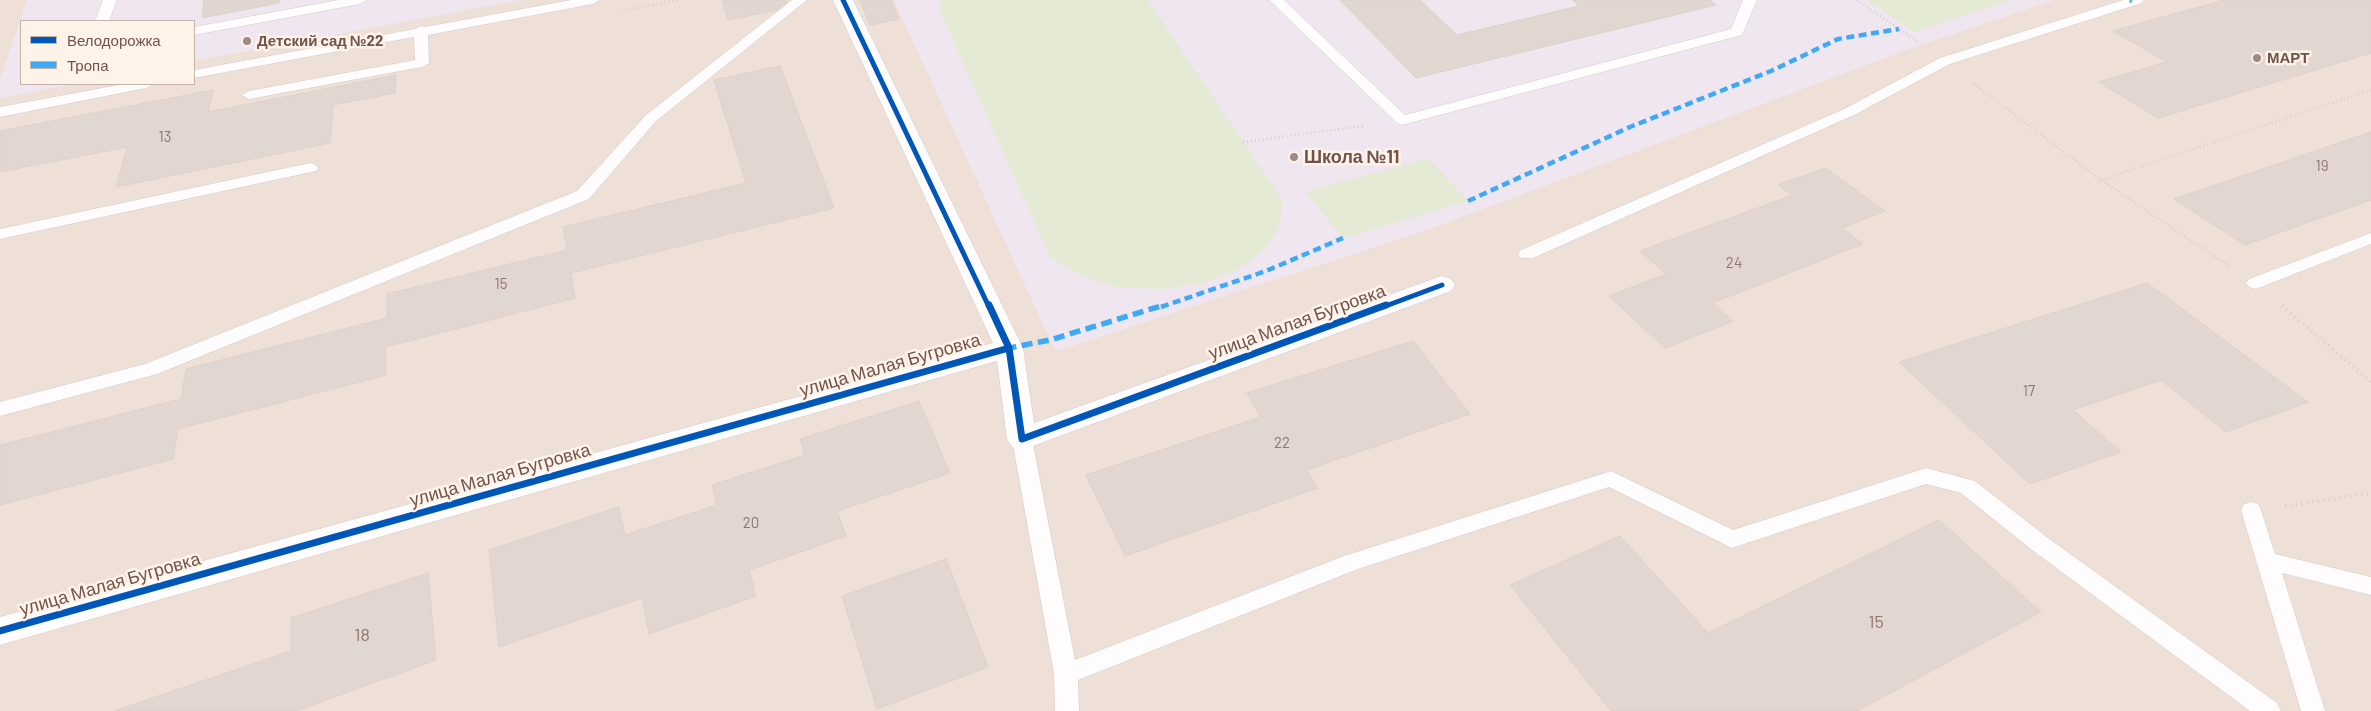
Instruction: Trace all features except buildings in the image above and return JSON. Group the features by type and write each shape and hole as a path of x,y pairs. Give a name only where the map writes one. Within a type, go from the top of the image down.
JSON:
{"street":[{"path":"843,0 1009,348 1022,439"},
{"name":"улица Малая Бугровка","path":"1022,439 1442,285"},
{"name":"улица Малая Бугровка","path":"0,631 1009,348"}],"lane":[{"path":"102,20 110,0"},
{"path":"195,31 360,0"},
{"path":"195,74 421,30 593,0"},
{"path":"0,409 150,369 583,195 651,118 800,0"},
{"path":"1276,0 1402,120 1737,32 1750,0"},
{"path":"1527,254 1849,112 1945,61 2136,0"},
{"path":"249,95 422,62 421,30"},
{"path":"0,112 141,85"},
{"path":"0,234 310,168"},
{"path":"2255,283 2371,238"},
{"path":"1022,439 1066,674 1066,711"},
{"path":"1066,674 1352,562 1611,479 1732,539 1926,476 1968,487 2048,549 2268,711"},
{"path":"2251,510 2312,711"},
{"path":"2267,561 2371,586"}],"path":[{"path":"1857,0 1945,61 2100,180 2255,283 2371,382"},
{"path":"2100,180 2371,90"},
{"path":"1243,142 1402,120"},
{"path":"2251,510 2371,493"}],"shaded area":[{"path":"0,0 2371,0 2371,711 0,711"},
{"name":"Детский сад №22","path":"27,0 521,0 195,61 195,20 20,20"},
{"name":"Школа №11","path":"894,0 2054,0 1901,52 1433,228 1057,351 1050,340"},
{"name":"Детский сад №22","path":"20,20 20,85 70,85 0,98 0,79"}],"green space":[{"path":"941,0 1148,0 1283,201 1280,226 1264,250 1237,270 1201,284 1160,289 1117,287 1080,275 1050,257 938,7"},
{"path":"1867,0 2010,0 1914,32"},
{"path":"1428,158 1468,201 1343,238 1306,192"}],"marked path":[{"path":"1468,201 1630,127 1771,71 1838,39 1899,29"},
{"path":"1007,345 1009,348 1050,340 1127,318 1266,271 1343,238"}],"cycle path":[{"path":"843,0 1009,348 1022,439 1442,285"},
{"path":"0,631 1009,348"}],"place":[{"name":"Детский сад №22","path":"247,41"},
{"name":"МАРТ","path":"2257,58"},
{"name":"Школа №11","path":"1294,157"}]}
